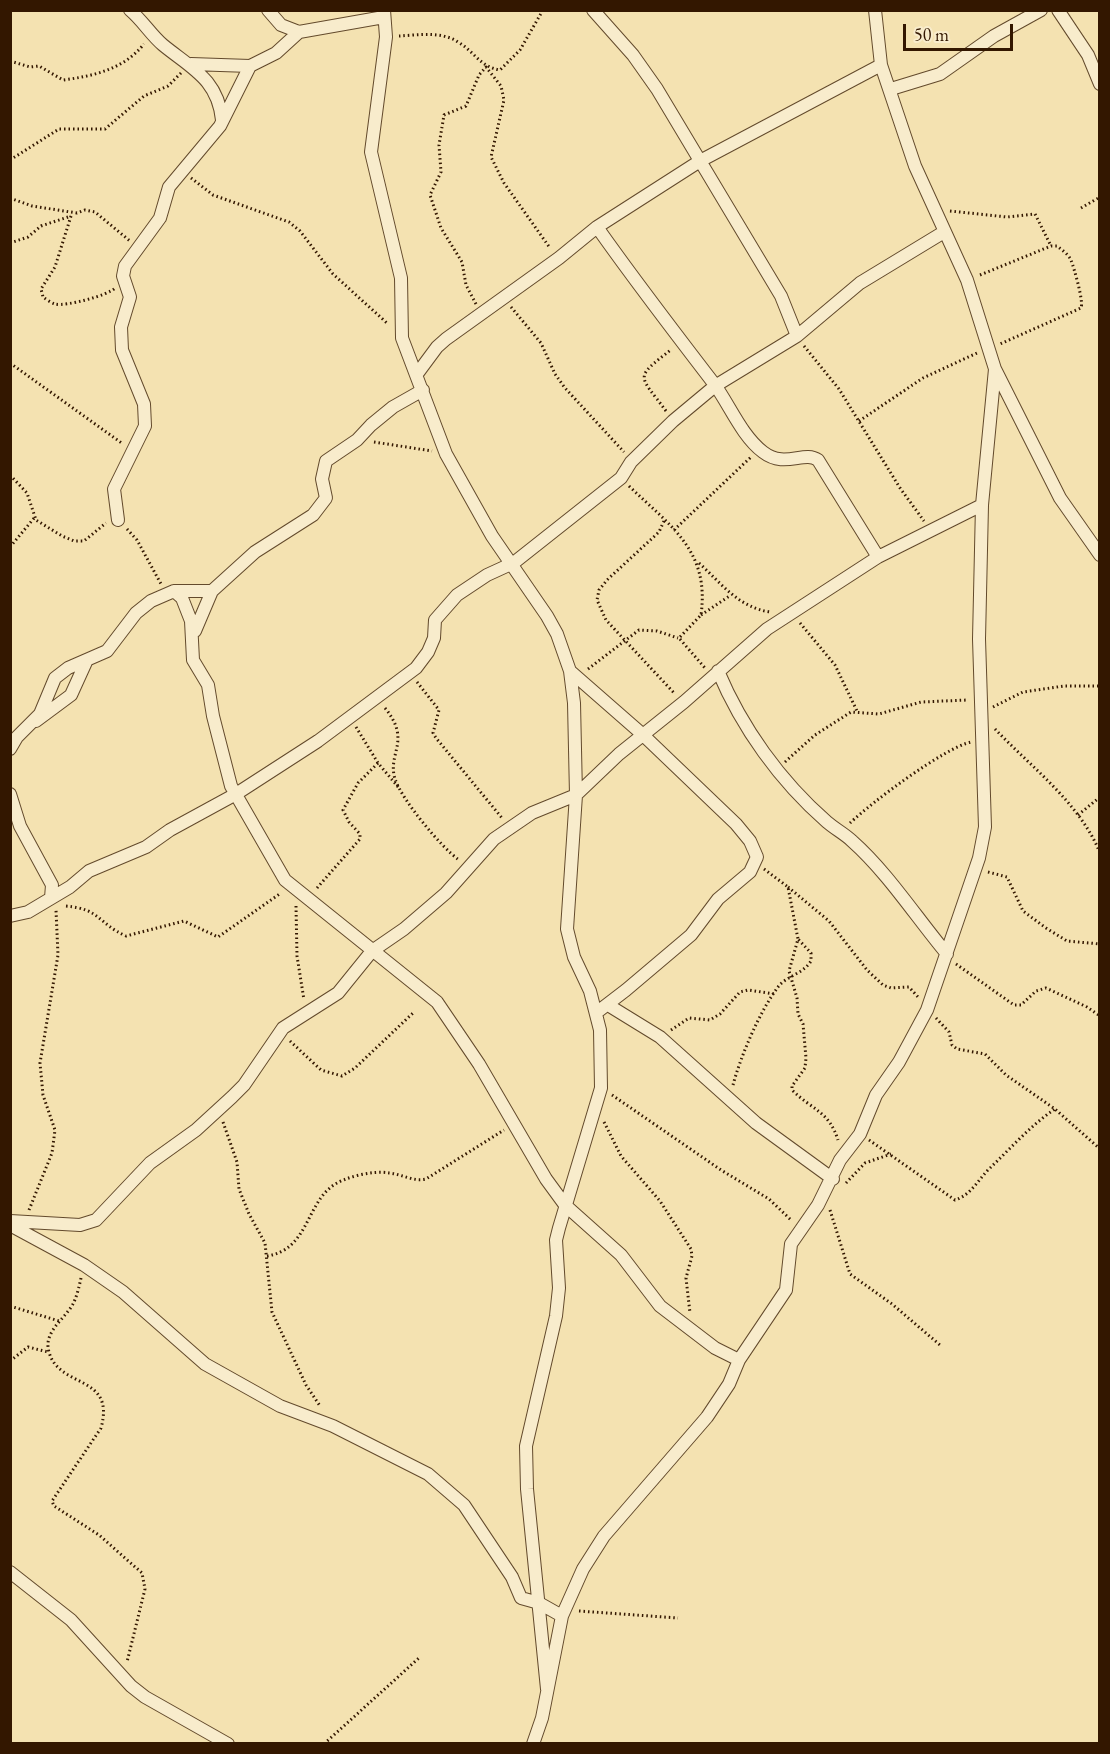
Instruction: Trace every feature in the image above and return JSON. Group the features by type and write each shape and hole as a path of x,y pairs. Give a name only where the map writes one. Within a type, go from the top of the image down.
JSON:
{"street":[{"path":"130,10 156,37 191,64 208,82 218,100 222,120"},
{"path":"268,10 281,25 299,32"},
{"path":"593,10 633,55 657,88 781,296 797,336"},
{"path":"875,10 880,65 891,89 915,166 967,280 995,369 1060,498 1100,555"},
{"path":"891,89 940,74 999,33 1041,10"},
{"path":"1058,10 1088,55 1100,84"},
{"path":"191,64 250,66 276,53 299,32 384,14 386,37 371,152 401,278 402,338 446,454 511,564 557,634 573,674 576,795 567,929 574,957 590,991 600,1030 601,1088 556,1240 559,1287 556,1316 526,1446 527,1489 547,1689"},
{"path":"417,374 436,347 504,299 597,227 700,161 880,65"},
{"path":"118,520 114,489 145,426 145,414 139,390 122,350 121,327 130,297 123,276 125,266 160,218 169,187 218,130 250,66"},
{"path":"597,227 761,451 772,458 782,460 790,461 805,457 818,460 878,557"},
{"path":"10,916 28,912 89,871 134,853 170,830 236,794 318,741 408,673 428,652 434,638 435,620 446,605 470,585 511,564 621,478 631,462 673,421 715,386 797,336 860,283 944,232"},
{"path":"533,1743 542,1718 564,1613 594,1549 707,1417 729,1384 739,1360 786,1290 790,1247 860,1134 876,1095 899,1062 927,1010 947,954 977,863 984,827 979,639 982,505 995,369"},
{"path":"194,634 212,591 255,552 318,511 326,498 322,479 326,461 357,440 371,424 393,407 423,390"},
{"path":"10,1223 80,1226 96,1220 150,1163 195,1130 244,1084 288,1024 338,993 372,951 446,893 494,838 532,813 576,795 642,734 684,702 750,642 790,613 878,557 982,505"},
{"path":"35,722 55,678 68,668 107,651 136,613 171,592 212,591"},
{"path":"171,592 189,611 194,634 193,660 208,686 231,786 285,880 437,1002 479,1064 546,1179 565,1205 621,1255 638,1275 656,1303 692,1328 715,1348 739,1360"},
{"path":"10,749 14,737 71,694 86,662"},
{"path":"573,674 642,734 736,824 755,851 756,863 750,872 718,899 690,935 608,1005 596,1012"},
{"path":"715,674 747,727 777,769 803,799 853,842 947,954"},
{"path":"10,794 20,825 55,892"},
{"path":"608,1005 660,1037 756,1123 836,1170"},
{"path":"10,1223 84,1265 123,1292 179,1345 205,1364 280,1406 333,1426 428,1474 465,1505 512,1577 521,1598 564,1613"},
{"path":"10,1572 71,1620 123,1677 157,1706 228,1743"}],"path":[{"path":"486,67 500,70 507,65 520,50 543,10"},
{"path":"386,37 444,36 459,42 486,67 501,86 504,100 491,157 504,183 535,230 559,258"},
{"path":"10,61 30,67 39,66 57,79 80,78 108,70 129,60 156,37"},
{"path":"10,160 59,129 105,129 144,96 168,86 191,64"},
{"path":"480,314 466,285 462,262 441,228 430,195 441,172 439,145 444,115 466,106 478,75 486,67"},
{"path":"183,172 213,195 289,222 300,231 333,274 402,338"},
{"path":"1081,208 1100,197"},
{"path":"10,198 32,206 77,213"},
{"path":"933,208 966,214 1007,217 1035,214 1051,246"},
{"path":"10,243 28,237 41,226 85,210 95,212 138,248"},
{"path":"71,216 55,267 41,289 43,297 55,304 107,295 123,276"},
{"path":"859,421 923,378 1078,310 1083,304 1070,258 1057,246 1051,246 967,280"},
{"path":"504,299 541,343 555,374 565,388 607,431 631,462"},
{"path":"797,336 839,389 900,488 932,532"},
{"path":"673,421 644,385 643,376 647,368 680,342"},
{"path":"10,363 134,451"},
{"path":"357,440 446,454"},
{"path":"674,531 761,451"},
{"path":"10,475 27,493 35,517 46,528 74,542 84,540 102,524 118,520 137,540 171,592"},
{"path":"621,478 684,541 696,560 731,595 745,606 790,613 835,664 856,711"},
{"path":"10,547 35,517"},
{"path":"664,521 659,532 599,590 597,600 600,610 647,666 684,702"},
{"path":"696,560 702,585 701,615"},
{"path":"678,638 701,615 731,595"},
{"path":"573,674 626,641 639,630 646,629 678,638 715,674"},
{"path":"408,673 440,710 433,732 436,738 509,827"},
{"path":"982,710 995,707 1023,692 1064,686 1100,686"},
{"path":"377,697 396,724 399,735 394,777 400,789"},
{"path":"777,769 829,725 850,712 879,714 921,702 965,699 982,710 1078,815 1100,853"},
{"path":"350,717 378,763 447,850 470,868"},
{"path":"841,833 871,804 948,752 961,744 983,739"},
{"path":"307,1014 297,956 295,910 301,900 308,897 360,839 360,834 343,810 358,783 378,763"},
{"path":"1078,815 1100,797"},
{"path":"756,863 783,881 829,921 873,977 891,988 909,987 927,1010 949,1032 952,1045 957,1049 985,1054 1006,1076 1055,1109 1100,1149"},
{"path":"977,863 990,874 1007,877 1023,911 1058,936 1067,941 1100,944"},
{"path":"24,1222 52,1154 56,1130 43,1095 40,1063 58,955 56,906 87,909 97,914 107,926 126,936 184,921 218,937 292,885"},
{"path":"788,887 798,939 797,947 789,963 790,979 797,998 798,1014 803,1024 806,1058 805,1068 792,1086 792,1090 834,1125 836,1170 842,1188 865,1163 891,1154"},
{"path":"730,1098 747,1046 779,985 802,972 811,961 811,953 798,939"},
{"path":"947,954 978,982 1014,1005 1021,1005 1036,991 1046,988 1087,1007 1100,1016"},
{"path":"660,1037 689,1018 710,1020 720,1014 740,992 755,990 775,994"},
{"path":"281,1031 311,1064 321,1070 342,1076 356,1068 413,1013"},
{"path":"601,1088 721,1170 769,1199 788,1214 799,1232"},
{"path":"597,1107 621,1156 660,1201 691,1249 686,1285 692,1328"},
{"path":"218,1109 237,1162 239,1189 249,1214 265,1243 272,1312 306,1385 333,1426"},
{"path":"860,1134 955,1200 962,1198 1039,1120 1055,1109"},
{"path":"267,1256 287,1250 332,1186 351,1179 387,1172 416,1180 426,1179 480,1147 513,1124"},
{"path":"831,1203 831,1221 850,1274 892,1304 940,1345"},
{"path":"84,1265 73,1304 49,1338 49,1353 59,1368 97,1393 105,1403 101,1428 52,1501 54,1506 99,1535 142,1573 145,1589 123,1677"},
{"path":"10,1306 59,1322"},
{"path":"10,1361 28,1347 49,1353"},
{"path":"564,1613 641,1613 678,1618"},
{"path":"324,1743 420,1657"}]}
